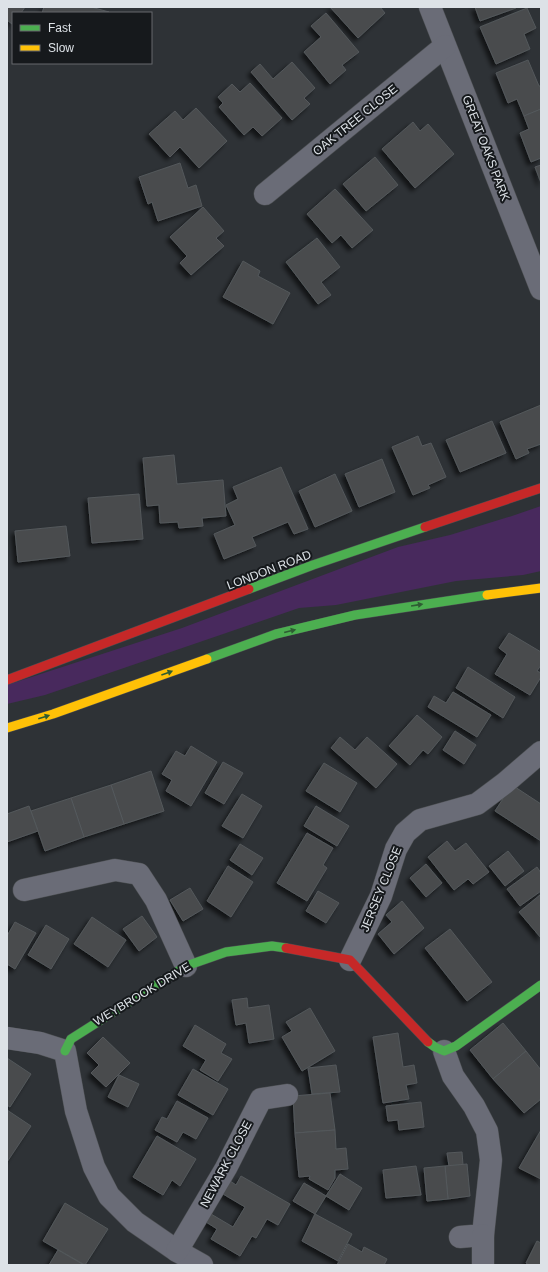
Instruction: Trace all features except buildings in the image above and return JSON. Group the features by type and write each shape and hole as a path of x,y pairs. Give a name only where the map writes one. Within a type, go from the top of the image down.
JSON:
{"main road":[{"name":"LONDON ROAD","path":"7,680 98,648 313,565 541,488"},
{"path":"7,728 53,714 276,634 355,615 541,588"},
{"name":"WEYBROOK DRIVE","path":"65,1051 71,1039 78,1034 186,966 226,952 272,946 350,960"},
{"path":"350,960 425,1039 435,1048 444,1051 456,1046 541,984"}],"street":[{"name":"GREAT OAKS PARK","path":"430,7 541,289"},
{"name":"OAK TREE CLOSE","path":"265,194 445,46"},
{"name":"JERSEY CLOSE","path":"350,960 381,896 396,849 405,833 420,820 477,804 505,783 541,752"},
{"path":"24,890 115,870 139,874 156,900 186,966"},
{"path":"7,1038 40,1043 65,1051 76,1111 94,1166 109,1196 135,1222 177,1251 202,1265"},
{"path":"444,1051 453,1076 474,1106 487,1131 491,1160 483,1235 483,1265"},
{"name":"NEWARK CLOSE","path":"177,1251 226,1168 261,1099 287,1095"},
{"path":"460,1237 483,1235"}],"shaded area":[{"path":"541,506 541,571 523,575 456,581 336,605 299,608 45,695 7,704 7,685 182,628 398,547 450,535"}],"traffic: fast":[{"path":"249,589 313,565 425,527"},
{"path":"207,659 276,634 355,615 487,595"},
{"path":"65,1051 71,1039 186,966 226,952 272,946 286,948"},
{"path":"428,1042 444,1051 456,1046 541,985"}],"traffic: slow":[{"path":"487,595 541,588"},
{"path":"7,728 53,714 207,659"}],"traffic: jam":[{"path":"425,527 541,488"},
{"path":"7,680 249,589"},
{"path":"286,948 350,960 428,1042"}]}
